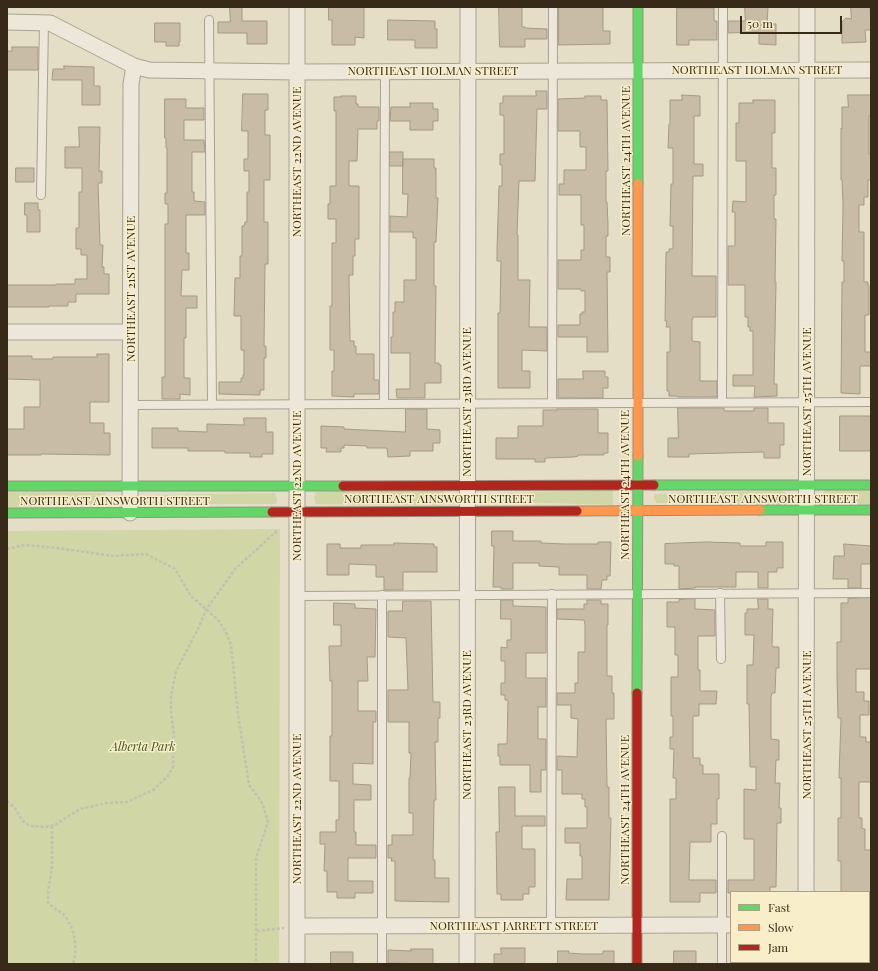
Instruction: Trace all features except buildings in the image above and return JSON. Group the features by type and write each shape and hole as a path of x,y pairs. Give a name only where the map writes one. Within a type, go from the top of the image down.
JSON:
{"street":[{"name":"NORTHEAST 22ND AVENUE","path":"297,7 297,964"},
{"name":"NORTHEAST 23RD AVENUE","path":"467,964 468,7"},
{"name":"NORTHEAST 24TH AVENUE","path":"637,964 638,7"},
{"name":"NORTHEAST 25TH AVENUE","path":"806,891 808,402 807,7"},
{"name":"NORTHEAST HOLMAN STREET","path":"7,22 50,23 134,66 150,70 297,72 871,70"},
{"name":"NORTHEAST 21ST AVENUE","path":"130,513 131,84 134,66"},
{"path":"7,332 130,332"},
{"name":"NORTHEAST AINSWORTH STREET","path":"7,486 871,485"},
{"name":"NORTHEAST AINSWORTH STREET","path":"7,513 871,510"},
{"name":"NORTHEAST JARRETT STREET","path":"297,926 726,925"}],"lane":[{"path":"552,403 553,7"},
{"path":"722,402 723,7"},
{"path":"209,20 212,404"},
{"path":"41,195 44,22"},
{"path":"384,404 385,71"},
{"path":"130,405 871,402"},
{"path":"298,596 871,593"},
{"path":"551,926 552,594"},
{"path":"720,594 721,659"},
{"path":"382,595 382,964"},
{"path":"722,836 726,925 722,964"}],"path":[{"path":"7,801 14,807 23,821 30,826 52,826 80,809 106,803 127,802 152,790 168,776 174,767 174,736 171,696 176,671 198,629 206,610 235,569 282,526"},
{"path":"7,549 24,545 113,556 146,554 175,569 191,596 218,620 226,632 231,646 238,714 249,784 261,802 268,822 256,858 256,964"},
{"path":"52,826 52,867 48,902 68,920 73,931 76,954 73,964"},
{"path":"257,931 297,926"}],"green space":[{"path":"613,489 613,505 485,501 485,494"},
{"path":"782,490 788,497 783,504 657,503 654,499 654,494"},
{"path":"825,490 871,490 871,504 826,504 822,497"},
{"path":"443,491 446,498 442,506 316,504 314,498 316,492"},
{"path":"7,492 105,493 108,499 106,504 7,507"},
{"path":"275,493 277,499 276,504 147,504 145,500 145,495"},
{"name":"Alberta Park","path":"280,529 279,964 7,964 7,531"}],"traffic: fast":[{"path":"638,7 638,184"},
{"path":"637,693 638,456"},
{"path":"654,485 871,485"},
{"path":"7,486 343,486"},
{"path":"760,510 871,510"},
{"path":"7,513 272,512"}],"traffic: slow":[{"path":"638,184 638,456"},
{"path":"577,511 760,510"}],"traffic: jam":[{"path":"343,486 654,485"},
{"path":"272,512 577,511"},
{"path":"637,693 637,964"}]}
